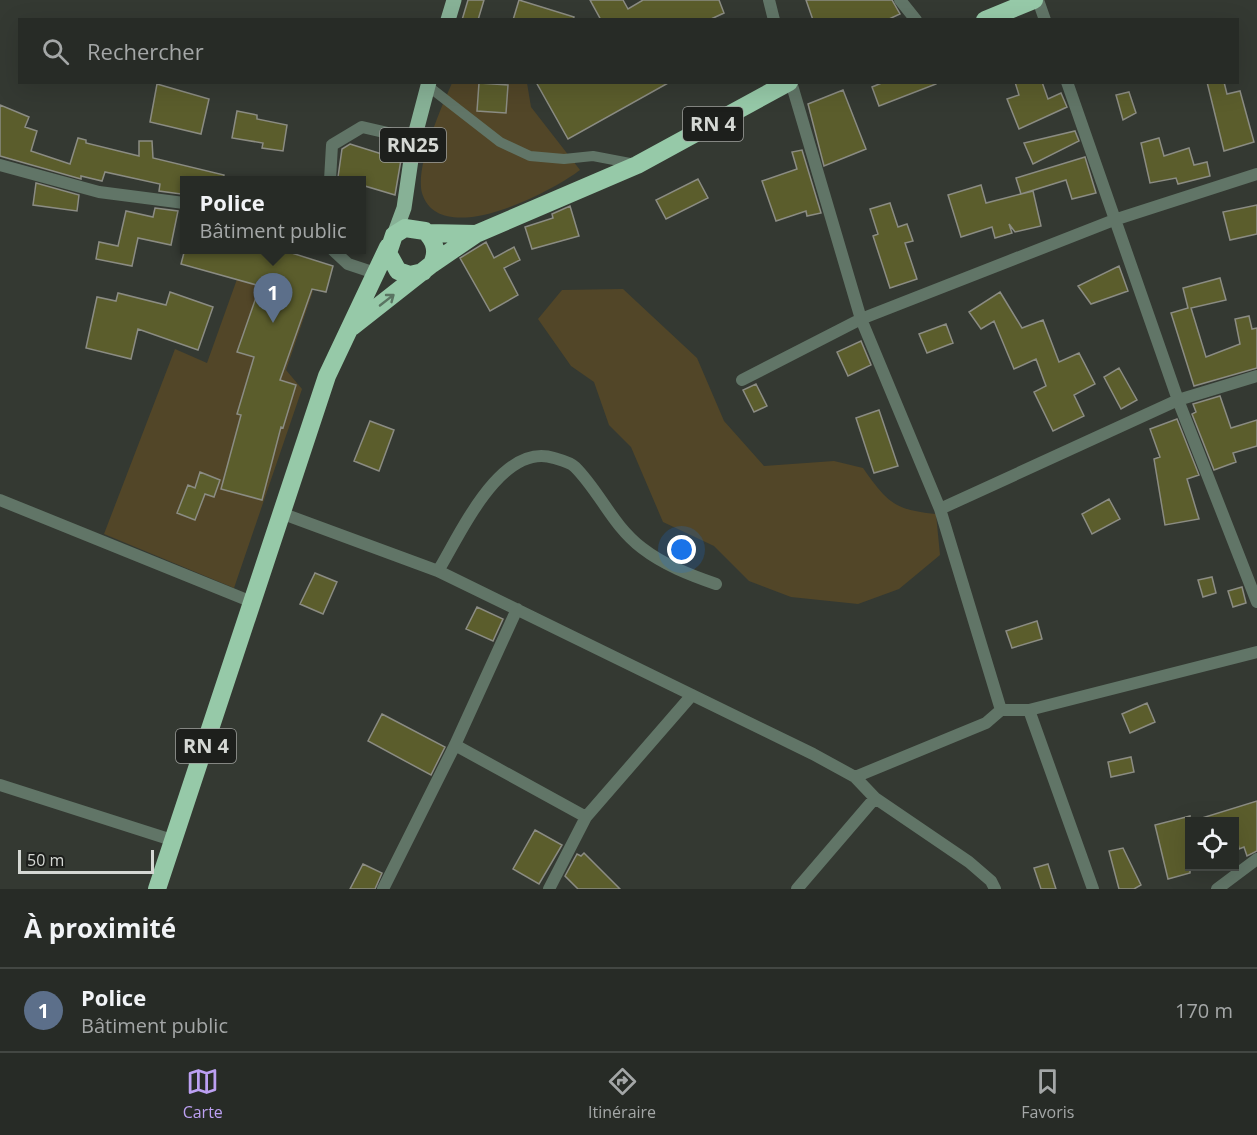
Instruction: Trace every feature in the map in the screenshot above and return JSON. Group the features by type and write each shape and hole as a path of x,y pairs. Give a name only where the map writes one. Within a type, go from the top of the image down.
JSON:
{"highway":[{"path":"990,18 1036,0"},
{"name":"RN 4","path":"351,328 476,234 637,165 786,84"},
{"path":"405,228 426,232 436,250 428,268 410,275 398,271 390,260 391,241 405,228"},
{"name":"RN 4","path":"426,232 476,234"},
{"name":"RN 4","path":"157,889 327,376 391,241"}],"main road":[{"path":"449,18 454,0"},
{"name":"RN25","path":"391,241 404,208 414,139 428,84"},
{"path":"404,208 426,232"}],"street":[{"path":"769,0 774,18"},
{"path":"900,0 914,18"},
{"path":"1036,0 1044,18"},
{"path":"791,84 861,319 940,509 1001,710"},
{"path":"1067,84 1179,400 1257,602"},
{"path":"330,176 332,145 362,127 414,139"},
{"path":"0,165 99,192 180,202"},
{"path":"741,380 861,319 1114,220 1257,174"},
{"path":"338,254 348,264 375,273"},
{"path":"940,509 1179,400 1257,376"},
{"path":"438,571 486,491 503,472 527,459 544,455 573,465 602,506 641,548 674,569 716,584"},
{"path":"0,500 252,602"},
{"path":"281,513 438,571 855,777 875,798 969,862 991,881 995,889"},
{"path":"383,889 455,745 517,609"},
{"path":"855,777 986,723 1001,710 1029,710 1257,652"},
{"path":"549,889 586,817 692,695"},
{"path":"1029,710 1093,889"},
{"path":"455,745 586,817"},
{"path":"0,785 174,841"},
{"path":"797,889 875,798"},
{"path":"1217,889 1257,859"}],"lane":[{"path":"428,84 500,142 530,156 564,159 593,156 637,165"}],"shaded area":[{"path":"452,84 527,84 531,107 580,170 546,191 498,211 473,217 450,217 433,210 422,193 422,168"},
{"path":"241,268 313,291 286,370 302,389 234,588 104,534 175,349 207,363"},
{"path":"623,289 697,358 724,421 764,466 834,461 863,468 879,489 893,502 910,510 936,514 940,555 899,589 858,604 791,597 749,581 714,546 663,522 631,447 609,425 594,382 571,366 538,319 562,290"}],"building":[{"path":"468,0 484,0 479,18 463,18"},
{"path":"519,0 574,17 574,18 514,18"},
{"path":"590,0 623,0 628,9 643,0 719,0 724,13 713,18 600,18"},
{"path":"806,0 892,0 900,14 891,18 812,18"},
{"path":"157,84 209,99 201,134 150,122"},
{"path":"479,84 508,85 506,113 477,111"},
{"path":"537,84 666,84 568,139"},
{"path":"879,84 936,84 879,106 872,87"},
{"path":"1016,84 1043,84 1048,99 1061,93 1067,107 1019,129 1007,99 1019,95"},
{"path":"1207,84 1224,84 1227,94 1240,91 1254,142 1224,151"},
{"path":"843,90 866,149 824,166 808,104"},
{"path":"1129,92 1136,113 1123,120 1116,95"},
{"path":"0,105 29,117 25,127 37,131 31,151 70,164 78,138 86,140 86,143 139,156 139,141 152,141 153,158 224,175 180,176 180,194 159,191 160,184 105,172 102,181 81,176 81,179 0,156"},
{"path":"237,111 257,115 257,119 287,125 283,151 262,148 263,143 232,138"},
{"path":"1075,131 1079,141 1033,164 1024,143"},
{"path":"1159,138 1164,156 1189,148 1194,165 1207,162 1210,176 1178,184 1176,178 1150,183 1141,143"},
{"path":"350,144 401,160 395,195 366,186 366,176 338,176 342,149"},
{"path":"802,150 821,213 807,216 806,211 776,221 762,181 797,169 792,152"},
{"path":"1085,157 1096,193 1072,199 1066,180 1021,194 1016,178"},
{"path":"698,179 708,198 666,219 656,200"},
{"path":"36,183 79,195 77,211 33,205"},
{"path":"981,185 986,203 1033,191 1041,226 1015,232 1009,224 1012,233 995,238 992,227 961,237 948,195"},
{"path":"890,203 898,227 907,224 913,241 905,243 917,279 890,288 873,236 878,234 870,209"},
{"path":"1257,205 1257,234 1230,240 1223,212"},
{"path":"570,206 579,236 532,249 525,227 553,218 552,214"},
{"path":"155,208 178,211 171,245 138,238 132,266 96,259 99,242 118,246 126,211 153,217"},
{"path":"486,242 494,258 514,247 520,260 504,268 518,295 490,311 460,258"},
{"path":"184,254 295,254 333,266 326,292 312,289 280,380 296,385 283,428 281,427 262,500 221,489 241,415 237,414 254,357 237,352 260,286 181,264"},
{"path":"1119,266 1128,291 1091,304 1078,286"},
{"path":"1220,278 1226,300 1191,308 1206,357 1240,344 1235,319 1249,316 1252,329 1257,328 1257,368 1194,386 1171,313 1188,308 1183,288"},
{"path":"170,292 213,307 198,350 138,329 131,359 86,348 97,297 116,301 118,293 166,305"},
{"path":"1000,292 1022,328 1043,320 1059,362 1079,353 1095,384 1074,395 1084,416 1053,431 1034,392 1046,386 1036,359 1014,369 994,321 981,329 969,312"},
{"path":"946,324 953,343 927,353 919,334"},
{"path":"861,341 871,365 848,376 837,352"},
{"path":"1119,368 1137,400 1121,409 1104,377"},
{"path":"756,384 767,406 754,412 743,390"},
{"path":"1220,396 1231,428 1257,420 1257,446 1233,453 1236,462 1214,470 1192,414 1196,412 1193,404"},
{"path":"879,410 898,466 874,473 856,418"},
{"path":"1177,419 1199,475 1187,479 1199,519 1165,525 1154,459 1160,457 1150,429"},
{"path":"370,421 394,430 379,471 354,461"},
{"path":"200,472 220,480 214,497 205,494 195,520 177,513 188,485 195,488"},
{"path":"1109,499 1120,519 1092,534 1082,514"},
{"path":"315,573 337,582 323,614 300,604"},
{"path":"1212,577 1216,593 1203,597 1198,580"},
{"path":"1242,587 1246,603 1233,607 1228,591"},
{"path":"477,607 503,619 493,641 466,629"},
{"path":"1037,621 1042,639 1012,648 1006,631"},
{"path":"1147,703 1155,722 1130,733 1122,714"},
{"path":"382,714 445,747 431,775 368,741"},
{"path":"1131,757 1134,772 1111,777 1108,762"},
{"path":"1257,801 1257,851 1247,856 1244,847 1239,849 1239,817 1205,817"},
{"path":"1185,817 1185,871 1190,871 1190,873 1168,879 1155,825"},
{"path":"535,830 562,845 539,884 513,869"},
{"path":"1123,848 1141,885 1134,889 1119,889 1109,851"},
{"path":"584,853 620,889 578,889 565,876 577,854 581,856"},
{"path":"363,864 382,873 375,889 350,889"},
{"path":"1048,864 1056,889 1041,889 1034,868"}],"place":[{"name":"Police","path":"273,323"}]}
